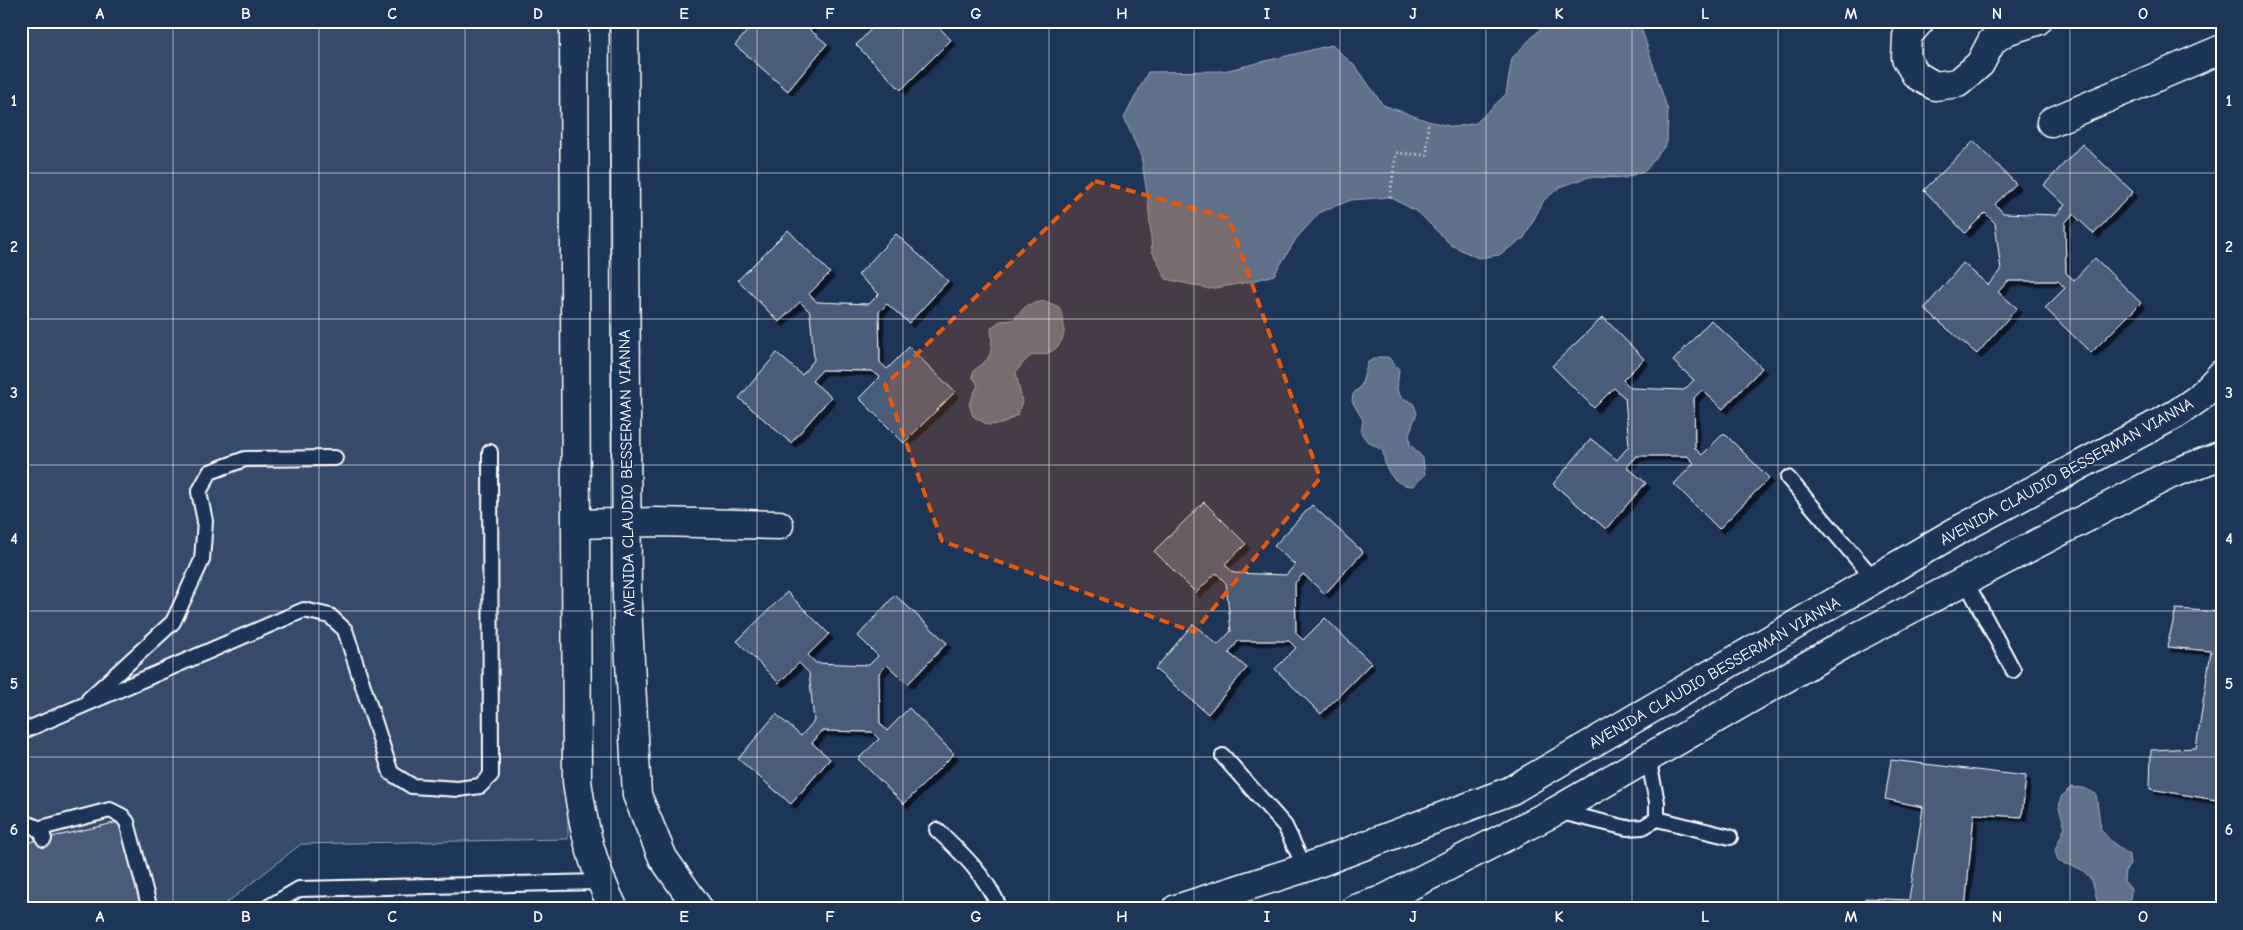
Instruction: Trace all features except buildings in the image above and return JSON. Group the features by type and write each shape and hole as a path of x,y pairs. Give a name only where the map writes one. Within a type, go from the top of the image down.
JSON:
{"street":[{"path":"574,21 577,781 584,830 600,882 614,909"},
{"name":"AVENIDA CLAUDIO BESSERMAN VIANNA","path":"624,21 627,606 637,794 662,858 699,909"},
{"path":"1920,21 1908,36 1906,58 1916,75 1935,86 1958,83 1980,64 1992,41 2006,31 2037,21"},
{"path":"2050,122 2222,49"},
{"name":"AVENIDA CLAUDIO BESSERMAN VIANNA","path":"1176,909 1305,868 1510,791 1955,532 2176,414 2200,398 2222,374"},
{"path":"1355,909 1384,904 1556,810 1855,638 2169,475 2222,455"},
{"path":"576,524 626,522 779,524"},
{"path":"1834,603 1855,638"}],"lane":[{"path":"21,732 304,610 330,616 345,630 391,773 412,786 458,789 480,786 491,774 490,452"},
{"path":"81,707 172,622 202,560 205,521 199,492 210,472 245,459 335,458"},
{"path":"1788,478 1874,579"},
{"path":"1965,580 2013,670"},
{"path":"1223,756 1285,826 1305,868"},
{"path":"1648,757 1657,802 1657,818"},
{"path":"21,823 32,824 40,834 110,810 122,816 127,822 150,909"},
{"path":"1556,810 1627,828 1643,827 1657,818 1730,837"},
{"path":"937,830 975,866 992,891 1000,909"},
{"path":"265,909 298,889 600,882"}],"path":[{"path":"1390,197 1396,154 1427,155 1428,121"}],"highlighted area":[{"path":"1095,181 1229,218 1320,478 1194,632 942,541 885,385"}],"shaded area":[{"path":"21,21 568,21 568,839 301,844 219,909 23,909 21,897"},
{"path":"1555,21 1639,21 1668,111 1667,143 1646,170 1625,178 1589,177 1560,187 1544,200 1524,238 1499,255 1478,258 1451,245 1419,213 1390,197 1351,200 1320,212 1296,239 1274,275 1210,289 1166,279 1152,251 1148,200 1141,156 1124,118 1148,72 1224,71 1332,45 1357,68 1383,105 1428,121 1454,127 1476,123 1506,94 1512,58 1546,23"},
{"path":"1045,301 1059,307 1062,314 1064,334 1062,341 1053,351 1030,356 1016,372 1022,402 1017,415 1002,424 988,425 973,416 969,404 978,385 972,376 974,370 985,361 992,348 991,328 1000,321 1013,320 1027,305"},
{"path":"1378,357 1388,357 1399,369 1397,390 1401,397 1413,403 1417,413 1409,434 1410,444 1423,458 1425,475 1413,486 1400,483 1391,475 1385,464 1383,451 1367,441 1361,433 1363,420 1352,401 1353,394 1361,386 1368,362"},
{"path":"2071,787 2084,788 2096,794 2101,830 2111,841 2129,855 2130,865 2125,871 2124,881 2131,889 2130,903 2124,909 2103,905 2098,901 2090,878 2083,871 2058,861 2055,850 2065,827 2059,808 2061,797"}]}
